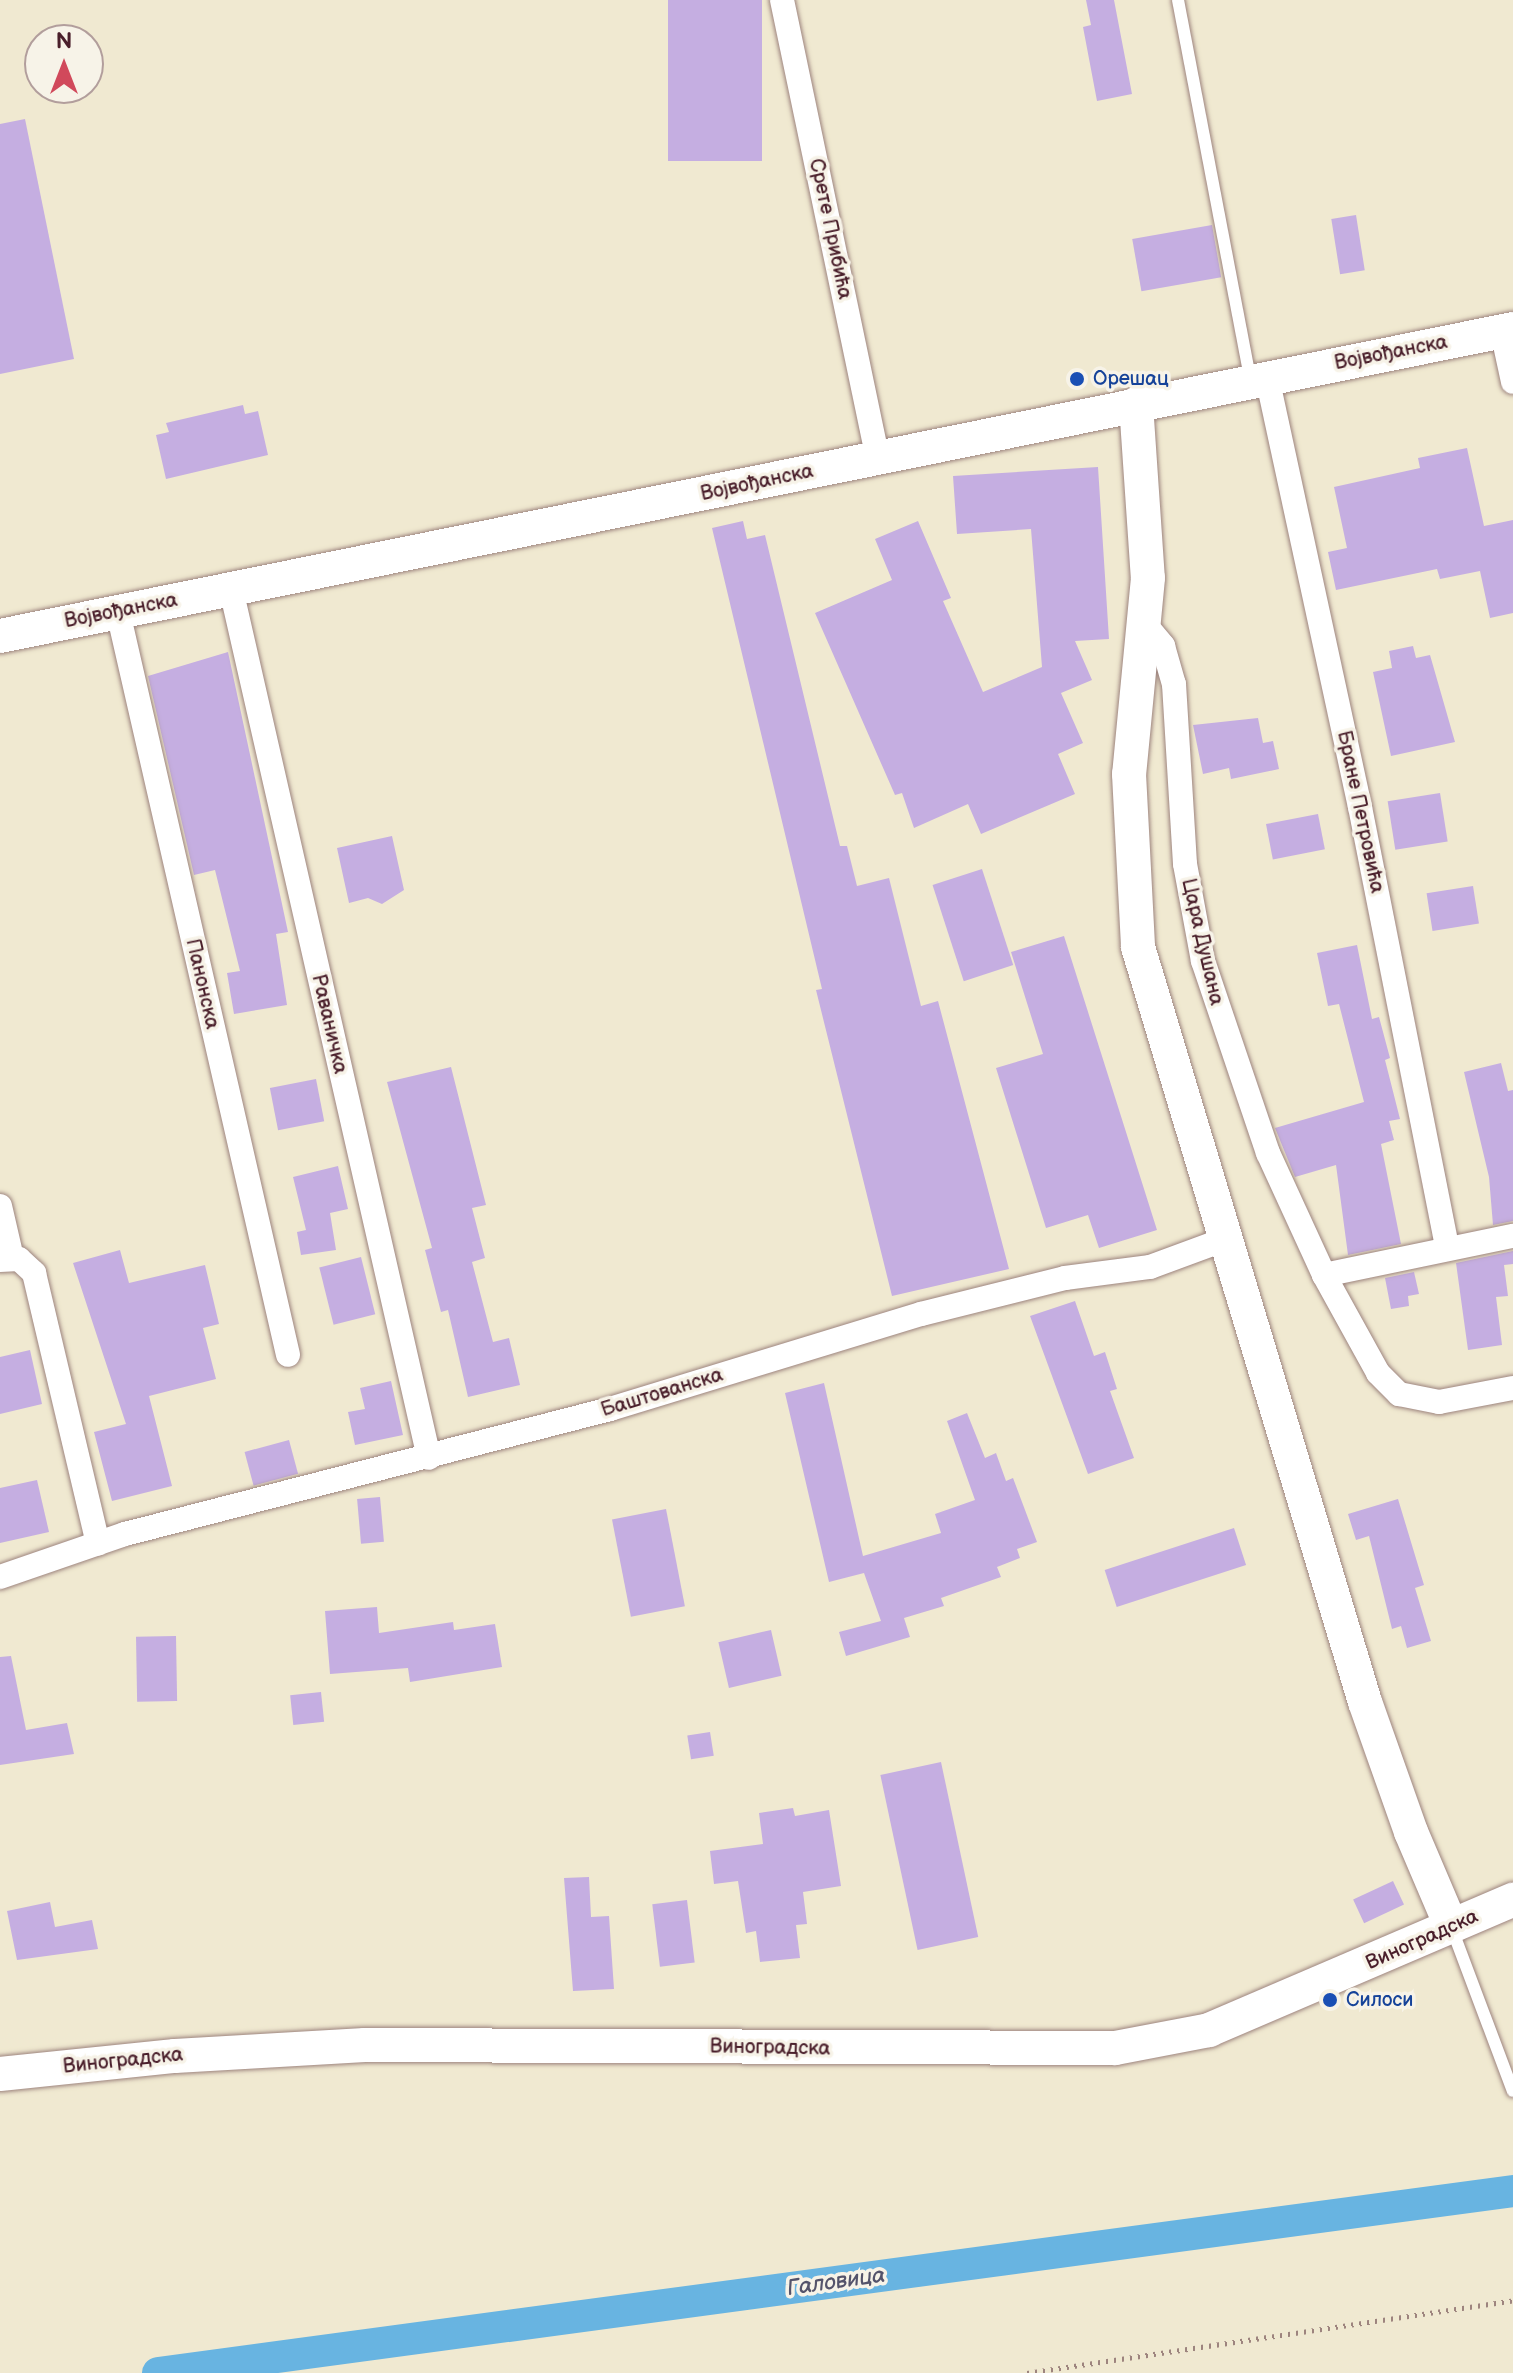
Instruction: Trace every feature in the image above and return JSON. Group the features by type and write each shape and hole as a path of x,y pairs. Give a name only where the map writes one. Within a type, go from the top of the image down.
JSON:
{"street":[{"name":"Срете Прибића","path":"782,0 878,458"},
{"name":"Војвођанска","path":"0,636 1508,330"},
{"path":"1508,330 1513,382"},
{"name":"Бране Петровића","path":"1259,379 1360,807 1447,1248"},
{"path":"1136,404 1146,525 1144,623 1129,774 1133,919 1153,1010 1216,1243 1365,1702 1411,1832 1451,1926"},
{"name":"Раваничка","path":"231,589 429,1458"},
{"name":"Панонска","path":"118,612 288,1355"},
{"name":"Цара Душана","path":"1144,623 1165,652 1174,684 1188,895 1203,961 1268,1153 1324,1275"},
{"path":"0,1206 6,1259 29,1264 34,1273 98,1544"},
{"path":"1513,1236 1324,1275 1378,1373 1399,1394 1439,1402 1513,1388"},
{"name":"Баштованска","path":"0,1577 98,1544 429,1458 952,1306 1065,1278 1174,1260 1216,1243"},
{"name":"Виноградска","path":"0,2074 223,2052 365,2045 1115,2048 1209,2030 1513,1900"}],"lane":[{"path":"1178,0 1259,379"},
{"path":"1451,1926 1513,2091"}],"path":[{"path":"1027,2373 1513,2300"}],"building":[{"path":"668,0 762,0 762,161 668,161"},
{"path":"1086,0 1114,0 1132,94 1097,101 1083,27 1091,25"},
{"path":"25,119 74,359 0,374 0,124"},
{"path":"1356,215 1365,270 1340,274 1331,219"},
{"path":"1212,225 1221,277 1141,291 1132,239"},
{"path":"243,405 245,414 258,411 268,455 166,479 156,435 169,432 166,423"},
{"path":"1467,448 1484,526 1513,520 1513,613 1490,618 1480,571 1440,579 1437,569 1336,590 1328,552 1347,548 1334,487 1420,468 1418,458"},
{"path":"1098,467 1109,639 1075,641 1092,680 1061,693 1083,743 1058,754 1075,794 981,834 968,804 914,828 902,793 895,795 815,613 892,580 875,539 918,521 951,598 943,601 983,692 1042,667 1031,529 957,534 953,476"},
{"path":"743,521 747,539 765,535 840,846 847,846 857,886 889,878 921,1006 938,1001 1009,1269 892,1296 816,990 822,989 712,528"},
{"path":"1413,646 1416,658 1430,655 1455,742 1391,756 1373,672 1392,668 1389,651"},
{"path":"228,652 288,932 276,934 287,1005 234,1014 227,973 240,971 215,870 194,875 148,676"},
{"path":"1258,718 1263,743 1273,741 1279,769 1231,779 1229,768 1203,774 1193,725"},
{"path":"1440,793 1448,841 1395,850 1388,801"},
{"path":"1318,814 1325,849 1273,859 1266,824"},
{"path":"392,836 404,890 382,904 368,898 349,903 337,848"},
{"path":"982,869 1013,965 964,981 933,885"},
{"path":"1473,886 1479,924 1433,931 1427,893"},
{"path":"1064,936 1157,1230 1099,1248 1088,1215 1046,1228 996,1068 1043,1054 1011,952"},
{"path":"1357,945 1372,1019 1379,1017 1390,1058 1385,1060 1400,1119 1389,1121 1394,1140 1381,1144 1401,1244 1348,1255 1336,1165 1295,1177 1275,1128 1364,1102 1339,1004 1328,1006 1317,953"},
{"path":"1501,1063 1508,1091 1513,1090 1513,1221 1493,1225 1489,1177 1464,1072"},
{"path":"451,1067 486,1205 472,1208 485,1258 472,1262 493,1342 509,1338 520,1385 468,1397 448,1310 441,1312 425,1250 432,1248 387,1082"},
{"path":"316,1079 324,1121 278,1130 270,1088"},
{"path":"338,1166 348,1209 330,1213 336,1250 301,1255 297,1232 306,1230 293,1177"},
{"path":"120,1250 129,1283 205,1265 219,1324 203,1328 216,1379 149,1396 172,1486 112,1501 94,1432 126,1424 73,1263"},
{"path":"1513,1251 1513,1264 1504,1265 1508,1296 1496,1297 1502,1345 1468,1350 1456,1263"},
{"path":"361,1257 375,1314 334,1325 319,1267"},
{"path":"1414,1272 1419,1294 1408,1296 1409,1306 1391,1309 1385,1278"},
{"path":"1075,1301 1094,1356 1105,1352 1117,1389 1110,1391 1134,1458 1088,1474 1030,1316"},
{"path":"30,1350 42,1404 0,1414 0,1357"},
{"path":"391,1381 403,1435 355,1445 348,1412 365,1409 360,1388"},
{"path":"824,1383 863,1556 941,1533 935,1514 975,1500 947,1421 967,1413 985,1458 996,1453 1006,1481 1013,1478 1037,1542 1017,1549 1020,1558 997,1567 1001,1577 941,1598 944,1606 904,1618 910,1637 846,1656 839,1632 881,1621 864,1573 829,1582 785,1393"},
{"path":"289,1440 298,1474 254,1486 245,1452"},
{"path":"37,1480 49,1532 0,1543 0,1488"},
{"path":"380,1497 384,1542 361,1544 357,1499"},
{"path":"1398,1499 1424,1585 1415,1588 1431,1641 1407,1648 1401,1626 1392,1629 1369,1536 1356,1540 1348,1514"},
{"path":"666,1509 685,1606 631,1617 612,1519"},
{"path":"1234,1528 1246,1565 1117,1607 1105,1570"},
{"path":"377,1607 379,1633 453,1622 454,1630 495,1624 502,1667 410,1682 408,1668 330,1674 325,1611"},
{"path":"771,1630 782,1676 729,1688 718,1642"},
{"path":"176,1636 177,1701 137,1702 136,1637"},
{"path":"11,1656 26,1730 67,1723 74,1754 0,1765 0,1657"},
{"path":"321,1692 324,1722 293,1725 290,1695"},
{"path":"710,1732 714,1756 691,1759 687,1736"},
{"path":"941,1762 978,1937 918,1950 880,1775"},
{"path":"793,1808 795,1816 829,1810 841,1886 803,1892 807,1924 796,1925 800,1958 760,1962 756,1931 746,1933 738,1881 714,1884 710,1851 763,1844 759,1813"},
{"path":"589,1877 591,1917 609,1916 614,1989 573,1991 564,1878"},
{"path":"1393,1881 1404,1905 1364,1923 1353,1900"},
{"path":"687,1900 695,1963 660,1967 652,1904"},
{"path":"50,1902 55,1927 92,1920 98,1949 17,1960 7,1911"}],"waterway":[{"name":"Галовица","path":"158,2373 1513,2191"}],"place":[{"name":"Орешац","path":"1077,379"},
{"name":"Силоси","path":"1330,2000"}]}
